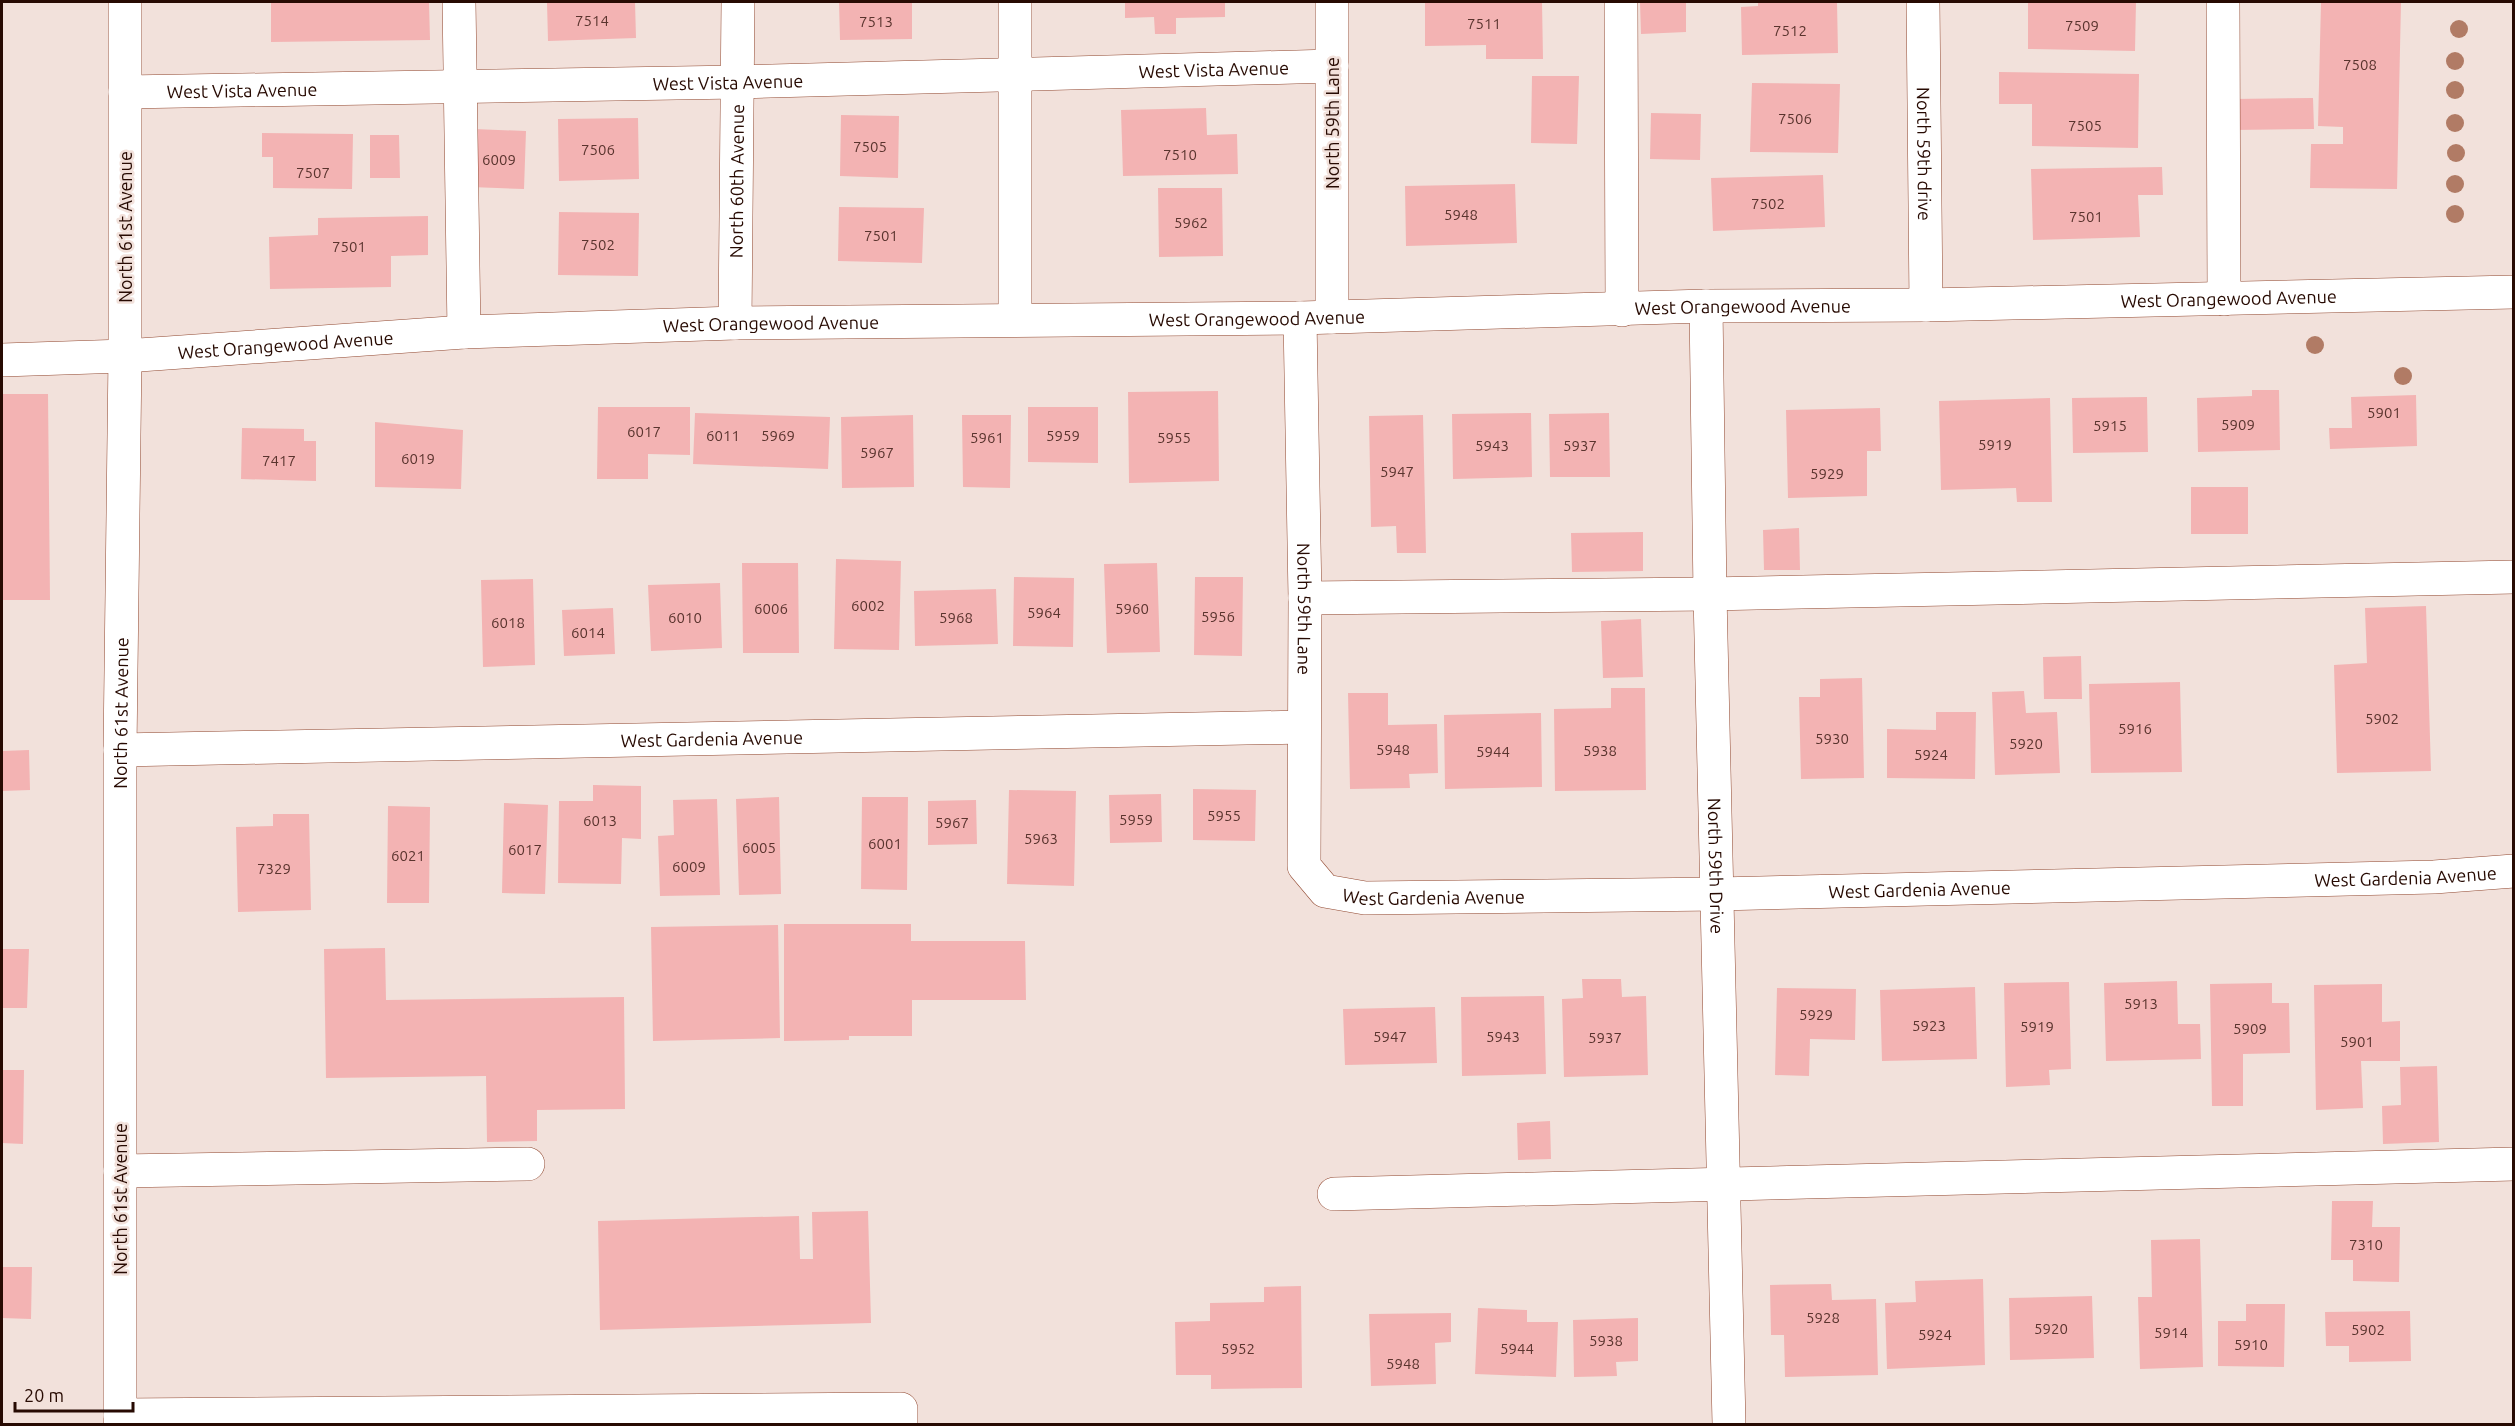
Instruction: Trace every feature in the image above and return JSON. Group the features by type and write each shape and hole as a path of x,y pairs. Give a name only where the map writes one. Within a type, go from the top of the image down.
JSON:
{"street":[{"name":"North 61st Avenue","path":"120,1420 120,750 125,356 125,2"},
{"path":"459,2 464,332"},
{"name":"North 60th Avenue","path":"735,323 738,2"},
{"path":"1015,2 1015,319"},
{"name":"North 59th Lane","path":"1325,891 1304,866 1305,598 1316,318 1332,66 1332,2"},
{"path":"1622,2 1622,310"},
{"name":"North 59th drive","path":"1923,2 1926,305"},
{"path":"2223,2 2224,299"},
{"name":"West Vista Avenue","path":"125,92 738,81 1332,66"},
{"name":"West Orangewood Avenue","path":"2,360 125,356 464,332 735,323 1316,318 1706,306 1926,305 2514,292"},
{"name":"North 59th Drive","path":"1706,306 1710,594 1729,1425"},
{"path":"1305,598 1710,594 2514,577"},
{"name":"West Gardenia Avenue","path":"120,750 1304,727"},
{"name":"West Gardenia Avenue","path":"1325,891 1365,898 1718,894 2434,877 2514,872"},
{"path":"120,1171 528,1164"},
{"path":"1334,1194 1723,1186 2514,1164"},
{"path":"120,1420 901,1409 901,1425"}],"building":[{"path":"271,2 429,2 430,40 271,42"},
{"path":"547,2 635,2 636,38 548,41"},
{"path":"839,2 912,2 912,39 840,40"},
{"path":"1125,2 1225,2 1225,17 1176,18 1176,34 1155,34 1154,17 1125,18"},
{"path":"1425,2 1542,2 1543,59 1486,59 1486,45 1425,46"},
{"path":"1640,2 1686,2 1686,32 1641,34"},
{"path":"1758,2 1837,2 1838,53 1742,55 1741,7 1758,6"},
{"path":"2028,2 2136,2 2135,51 2028,49"},
{"path":"2321,2 2401,2 2397,189 2310,188 2311,144 2343,144 2343,127 2318,126"},
{"path":"1999,72 2139,74 2138,148 2032,146 2032,104 1999,104"},
{"path":"1532,76 1579,76 1577,144 1531,143"},
{"path":"1752,83 1840,84 1838,153 1750,152"},
{"path":"2313,98 2314,129 2234,130 2234,99"},
{"path":"1206,108 1207,135 1237,134 1238,174 1123,176 1121,110"},
{"path":"1651,113 1701,114 1700,160 1650,159"},
{"path":"841,115 899,116 898,178 840,176"},
{"path":"638,118 639,179 559,181 558,119"},
{"path":"474,129 526,131 524,189 471,187"},
{"path":"262,133 353,134 352,189 273,188 273,157 262,157"},
{"path":"370,135 399,135 400,178 370,178"},
{"path":"2162,167 2163,195 2138,195 2140,237 2033,240 2031,169"},
{"path":"1823,175 1825,227 1713,231 1711,178"},
{"path":"1515,184 1517,243 1406,246 1405,186"},
{"path":"1158,188 1222,188 1223,256 1159,257"},
{"path":"839,207 924,208 922,263 838,261"},
{"path":"559,212 639,213 638,276 558,275"},
{"path":"428,216 428,255 391,256 391,287 270,289 269,237 318,235 318,218"},
{"path":"2252,390 2279,390 2280,450 2198,452 2197,398 2252,396"},
{"path":"1218,391 1219,481 1129,483 1128,392"},
{"path":"2,394 48,394 50,600 2,600"},
{"path":"2416,395 2417,446 2330,449 2329,428 2352,428 2351,397"},
{"path":"2147,397 2148,452 2073,453 2072,398"},
{"path":"2050,398 2052,502 2017,502 2016,488 1941,490 1939,401"},
{"path":"598,407 690,407 690,455 648,454 648,479 597,479"},
{"path":"1028,407 1098,407 1098,463 1028,462"},
{"path":"1880,408 1881,451 1867,451 1867,496 1788,498 1786,410"},
{"path":"695,413 830,417 828,469 693,464"},
{"path":"1531,413 1532,477 1453,479 1452,414"},
{"path":"1609,413 1610,477 1550,477 1549,414"},
{"path":"913,415 914,487 842,488 841,417"},
{"path":"962,415 1011,415 1010,488 963,487"},
{"path":"1423,415 1426,553 1397,553 1396,526 1371,527 1369,416"},
{"path":"375,422 463,430 461,489 375,487"},
{"path":"242,428 304,429 304,441 316,441 316,481 241,479"},
{"path":"2191,487 2248,487 2248,534 2191,534"},
{"path":"1799,528 1800,570 1764,570 1763,530"},
{"path":"1643,532 1643,571 1572,572 1571,533"},
{"path":"836,559 901,561 899,650 834,649"},
{"path":"742,563 798,563 799,653 743,653"},
{"path":"1157,563 1160,652 1107,653 1104,564"},
{"path":"1014,577 1074,578 1073,647 1013,646"},
{"path":"1195,577 1243,577 1242,656 1194,655"},
{"path":"533,579 535,665 483,667 481,580"},
{"path":"720,583 722,648 651,651 648,585"},
{"path":"996,589 998,644 915,646 914,591"},
{"path":"2426,606 2431,771 2337,773 2334,665 2367,663 2365,608"},
{"path":"613,608 615,654 564,656 562,610"},
{"path":"1641,619 1643,677 1603,678 1601,621"},
{"path":"2081,656 2082,699 2044,699 2043,657"},
{"path":"1862,678 1864,778 1801,779 1799,697 1820,697 1820,679"},
{"path":"2180,682 2182,772 2091,773 2089,684"},
{"path":"1611,688 1645,688 1646,790 1555,791 1554,709 1611,708"},
{"path":"2024,691 2026,713 2057,712 2060,773 1995,775 1992,692"},
{"path":"1348,693 1388,693 1388,725 1437,724 1438,773 1409,774 1410,788 1350,789"},
{"path":"1936,712 1976,712 1975,779 1887,778 1887,729 1936,730"},
{"path":"1541,713 1542,787 1445,789 1444,715"},
{"path":"29,750 30,790 2,791 2,751"},
{"path":"593,785 641,786 641,839 622,838 621,884 558,883 559,801 593,801"},
{"path":"1193,789 1256,790 1255,841 1193,840"},
{"path":"1009,790 1076,791 1074,886 1007,884"},
{"path":"1161,794 1162,842 1110,843 1109,795"},
{"path":"779,797 781,894 739,895 736,799"},
{"path":"862,797 908,797 907,890 861,889"},
{"path":"717,799 720,895 660,896 658,836 674,835 673,800"},
{"path":"976,800 977,844 928,845 928,801"},
{"path":"504,803 548,805 545,894 502,893"},
{"path":"388,806 430,807 429,903 387,903"},
{"path":"273,814 309,814 311,910 238,912 236,827 273,826"},
{"path":"784,924 911,924 911,941 1025,941 1026,1000 912,1000 912,1036 849,1036 849,1040 784,1041"},
{"path":"778,925 780,1038 653,1041 651,927"},
{"path":"385,948 386,1000 624,997 625,1109 537,1110 537,1141 487,1142 486,1076 326,1078 324,949"},
{"path":"2,949 29,949 27,1008 2,1008"},
{"path":"1582,979 1621,979 1622,997 1646,996 1648,1075 1564,1077 1562,999 1583,998"},
{"path":"2177,981 2178,1024 2200,1024 2201,1059 2106,1061 2104,983"},
{"path":"2069,982 2071,1069 2049,1070 2050,1085 2006,1087 2004,983"},
{"path":"2272,983 2272,1003 2289,1003 2290,1053 2243,1054 2243,1106 2212,1106 2210,984"},
{"path":"2382,984 2382,1022 2400,1021 2400,1061 2361,1061 2363,1108 2316,1110 2314,985"},
{"path":"1975,987 1977,1059 1882,1061 1880,990"},
{"path":"1777,988 1856,989 1855,1040 1810,1039 1809,1076 1775,1075"},
{"path":"1544,996 1546,1074 1462,1076 1461,997"},
{"path":"1435,1007 1437,1063 1345,1065 1343,1009"},
{"path":"2437,1066 2439,1142 2383,1144 2382,1106 2401,1105 2400,1067"},
{"path":"2,1070 24,1070 23,1144 2,1143"},
{"path":"1550,1121 1551,1159 1518,1160 1517,1123"},
{"path":"2332,1201 2373,1201 2372,1227 2400,1227 2399,1282 2353,1281 2353,1260 2331,1260"},
{"path":"868,1211 871,1323 600,1330 598,1221 799,1216 800,1259 813,1259 812,1212"},
{"path":"2200,1239 2203,1367 2140,1369 2138,1297 2152,1297 2151,1240"},
{"path":"2,1267 32,1267 31,1319 2,1318"},
{"path":"1983,1279 1985,1365 1887,1369 1885,1303 1916,1302 1915,1281"},
{"path":"1831,1284 1832,1300 1876,1299 1878,1375 1785,1377 1784,1335 1771,1335 1770,1285"},
{"path":"1301,1286 1302,1388 1211,1389 1211,1375 1176,1375 1175,1322 1210,1321 1210,1303 1264,1302 1264,1287"},
{"path":"2092,1296 2094,1358 2010,1360 2009,1298"},
{"path":"2246,1304 2285,1304 2284,1367 2218,1366 2218,1321 2246,1321"},
{"path":"1478,1308 1527,1310 1527,1322 1558,1322 1556,1377 1475,1374"},
{"path":"2410,1311 2411,1361 2349,1362 2349,1346 2326,1346 2325,1312"},
{"path":"1451,1313 1451,1342 1435,1343 1436,1384 1371,1386 1369,1314"},
{"path":"1638,1318 1638,1361 1616,1362 1617,1376 1574,1377 1573,1320"}]}
